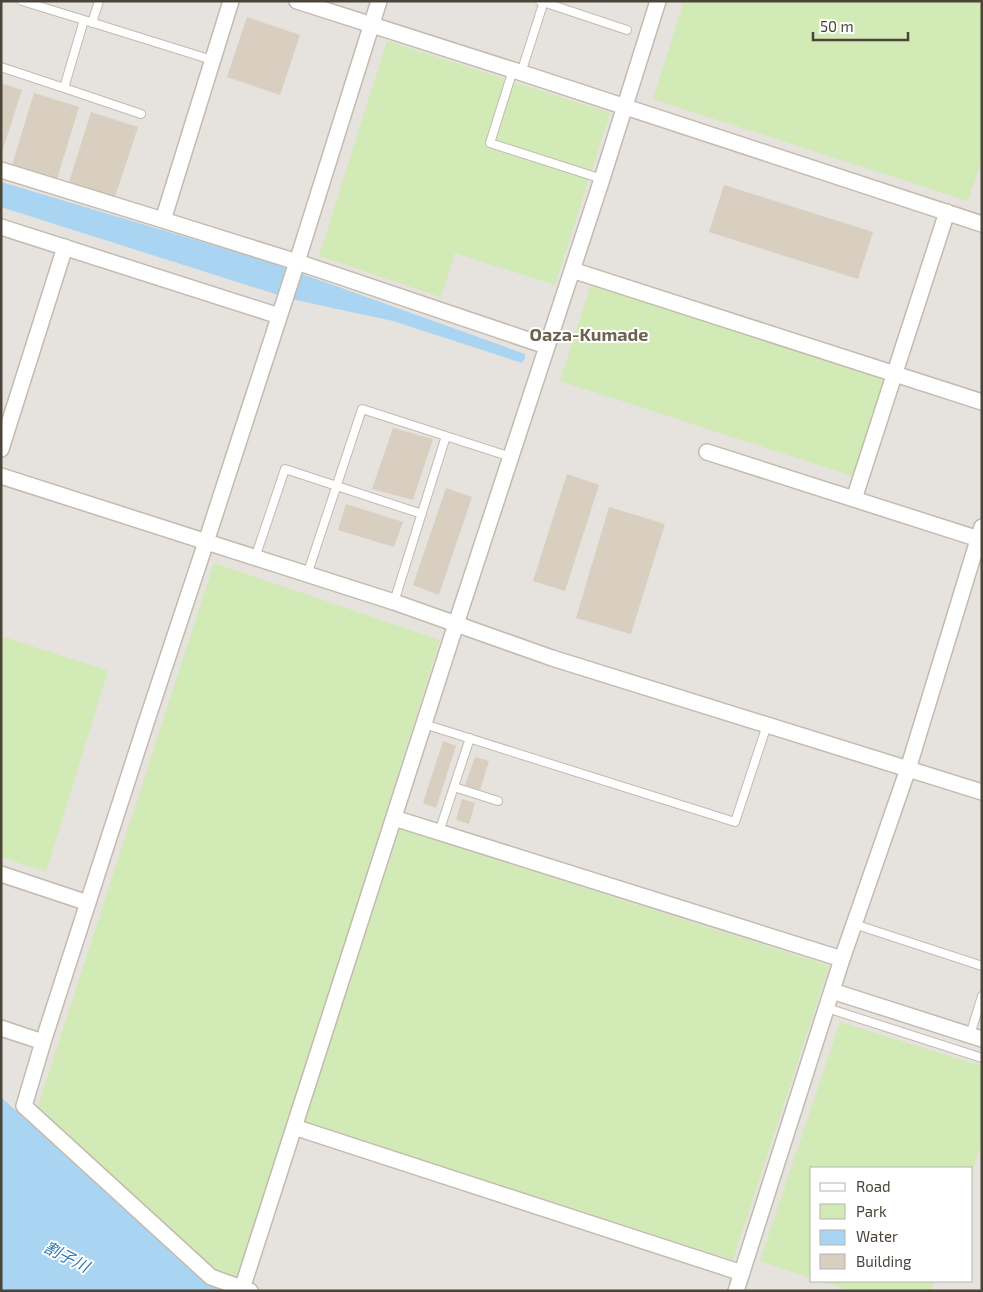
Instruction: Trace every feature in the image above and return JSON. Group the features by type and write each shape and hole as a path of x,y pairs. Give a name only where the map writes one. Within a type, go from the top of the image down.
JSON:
{"street":[{"path":"163,220 231,1"},
{"path":"297,1 517,71 982,224"},
{"path":"379,1 24,1106 211,1277 246,1290 294,1127 658,1"},
{"path":"1,170 163,220 546,346"},
{"path":"854,499 947,212"},
{"path":"1,227 279,316"},
{"path":"1,449 65,247"},
{"path":"572,270 982,402"},
{"path":"706,452 854,499 980,536 908,769 842,959 736,1291"},
{"path":"1,476 394,602 552,658 982,792"},
{"path":"394,818 842,959"},
{"path":"1,874 88,903"},
{"path":"832,990 976,1037"},
{"path":"1,1028 43,1042"},
{"path":"294,1127 742,1273"}],"lane":[{"path":"22,1 212,60"},
{"path":"64,88 88,22 99,1"},
{"path":"602,179 490,143 543,2 627,30"},
{"path":"1,67 141,114"},
{"path":"307,575 362,410 511,457"},
{"path":"394,602 446,436"},
{"path":"255,558 285,469 422,514"},
{"path":"424,724 735,822 767,725"},
{"path":"439,832 470,738"},
{"path":"454,787 498,801"},
{"path":"854,924 982,966"},
{"path":"976,1037 982,996"},
{"path":"827,1008 982,1058"}],"shaded area":[{"path":"1,1 982,1 982,1291 231,1291 205,1283 1,1097"}],"green space":[{"path":"684,1 982,1 982,159 968,201 653,99"},
{"path":"387,41 610,113 555,285 455,253 441,297 319,256"},
{"path":"592,281 885,377 852,476 560,381"},
{"path":"214,563 440,640 239,1280 213,1271 38,1106"},
{"path":"1,636 108,671 46,872 1,857"},
{"path":"400,829 829,966 733,1260 304,1122"},
{"path":"840,1022 982,1066 982,1141 973,1167 810,1167 810,1277 760,1261"},
{"path":"824,1282 934,1282 931,1291 852,1291"}],"water":[{"path":"1,182 266,261 525,354 525,358 522,363 393,321 291,299 1,207"},
{"name":"割子川","path":"1,1097 205,1283 231,1291 1,1291"}],"building":[{"path":"247,17 300,35 280,95 227,77"},
{"path":"1,83 22,90 2,152 1,152"},
{"path":"34,93 79,107 57,179 12,165"},
{"path":"91,112 138,127 115,197 69,182"},
{"path":"724,185 873,232 858,279 709,232"},
{"path":"393,428 433,439 413,500 372,489"},
{"path":"567,474 599,485 565,591 533,581"},
{"path":"446,488 472,497 439,595 413,585"},
{"path":"346,504 403,522 394,547 338,530"},
{"path":"609,507 665,524 631,634 576,618"},
{"path":"443,741 456,746 436,808 423,803"},
{"path":"475,757 489,761 480,790 465,785"},
{"path":"462,799 475,803 469,824 456,820"}],"district":[{"name":"Oaza-Kumade","path":"589,334"}]}
